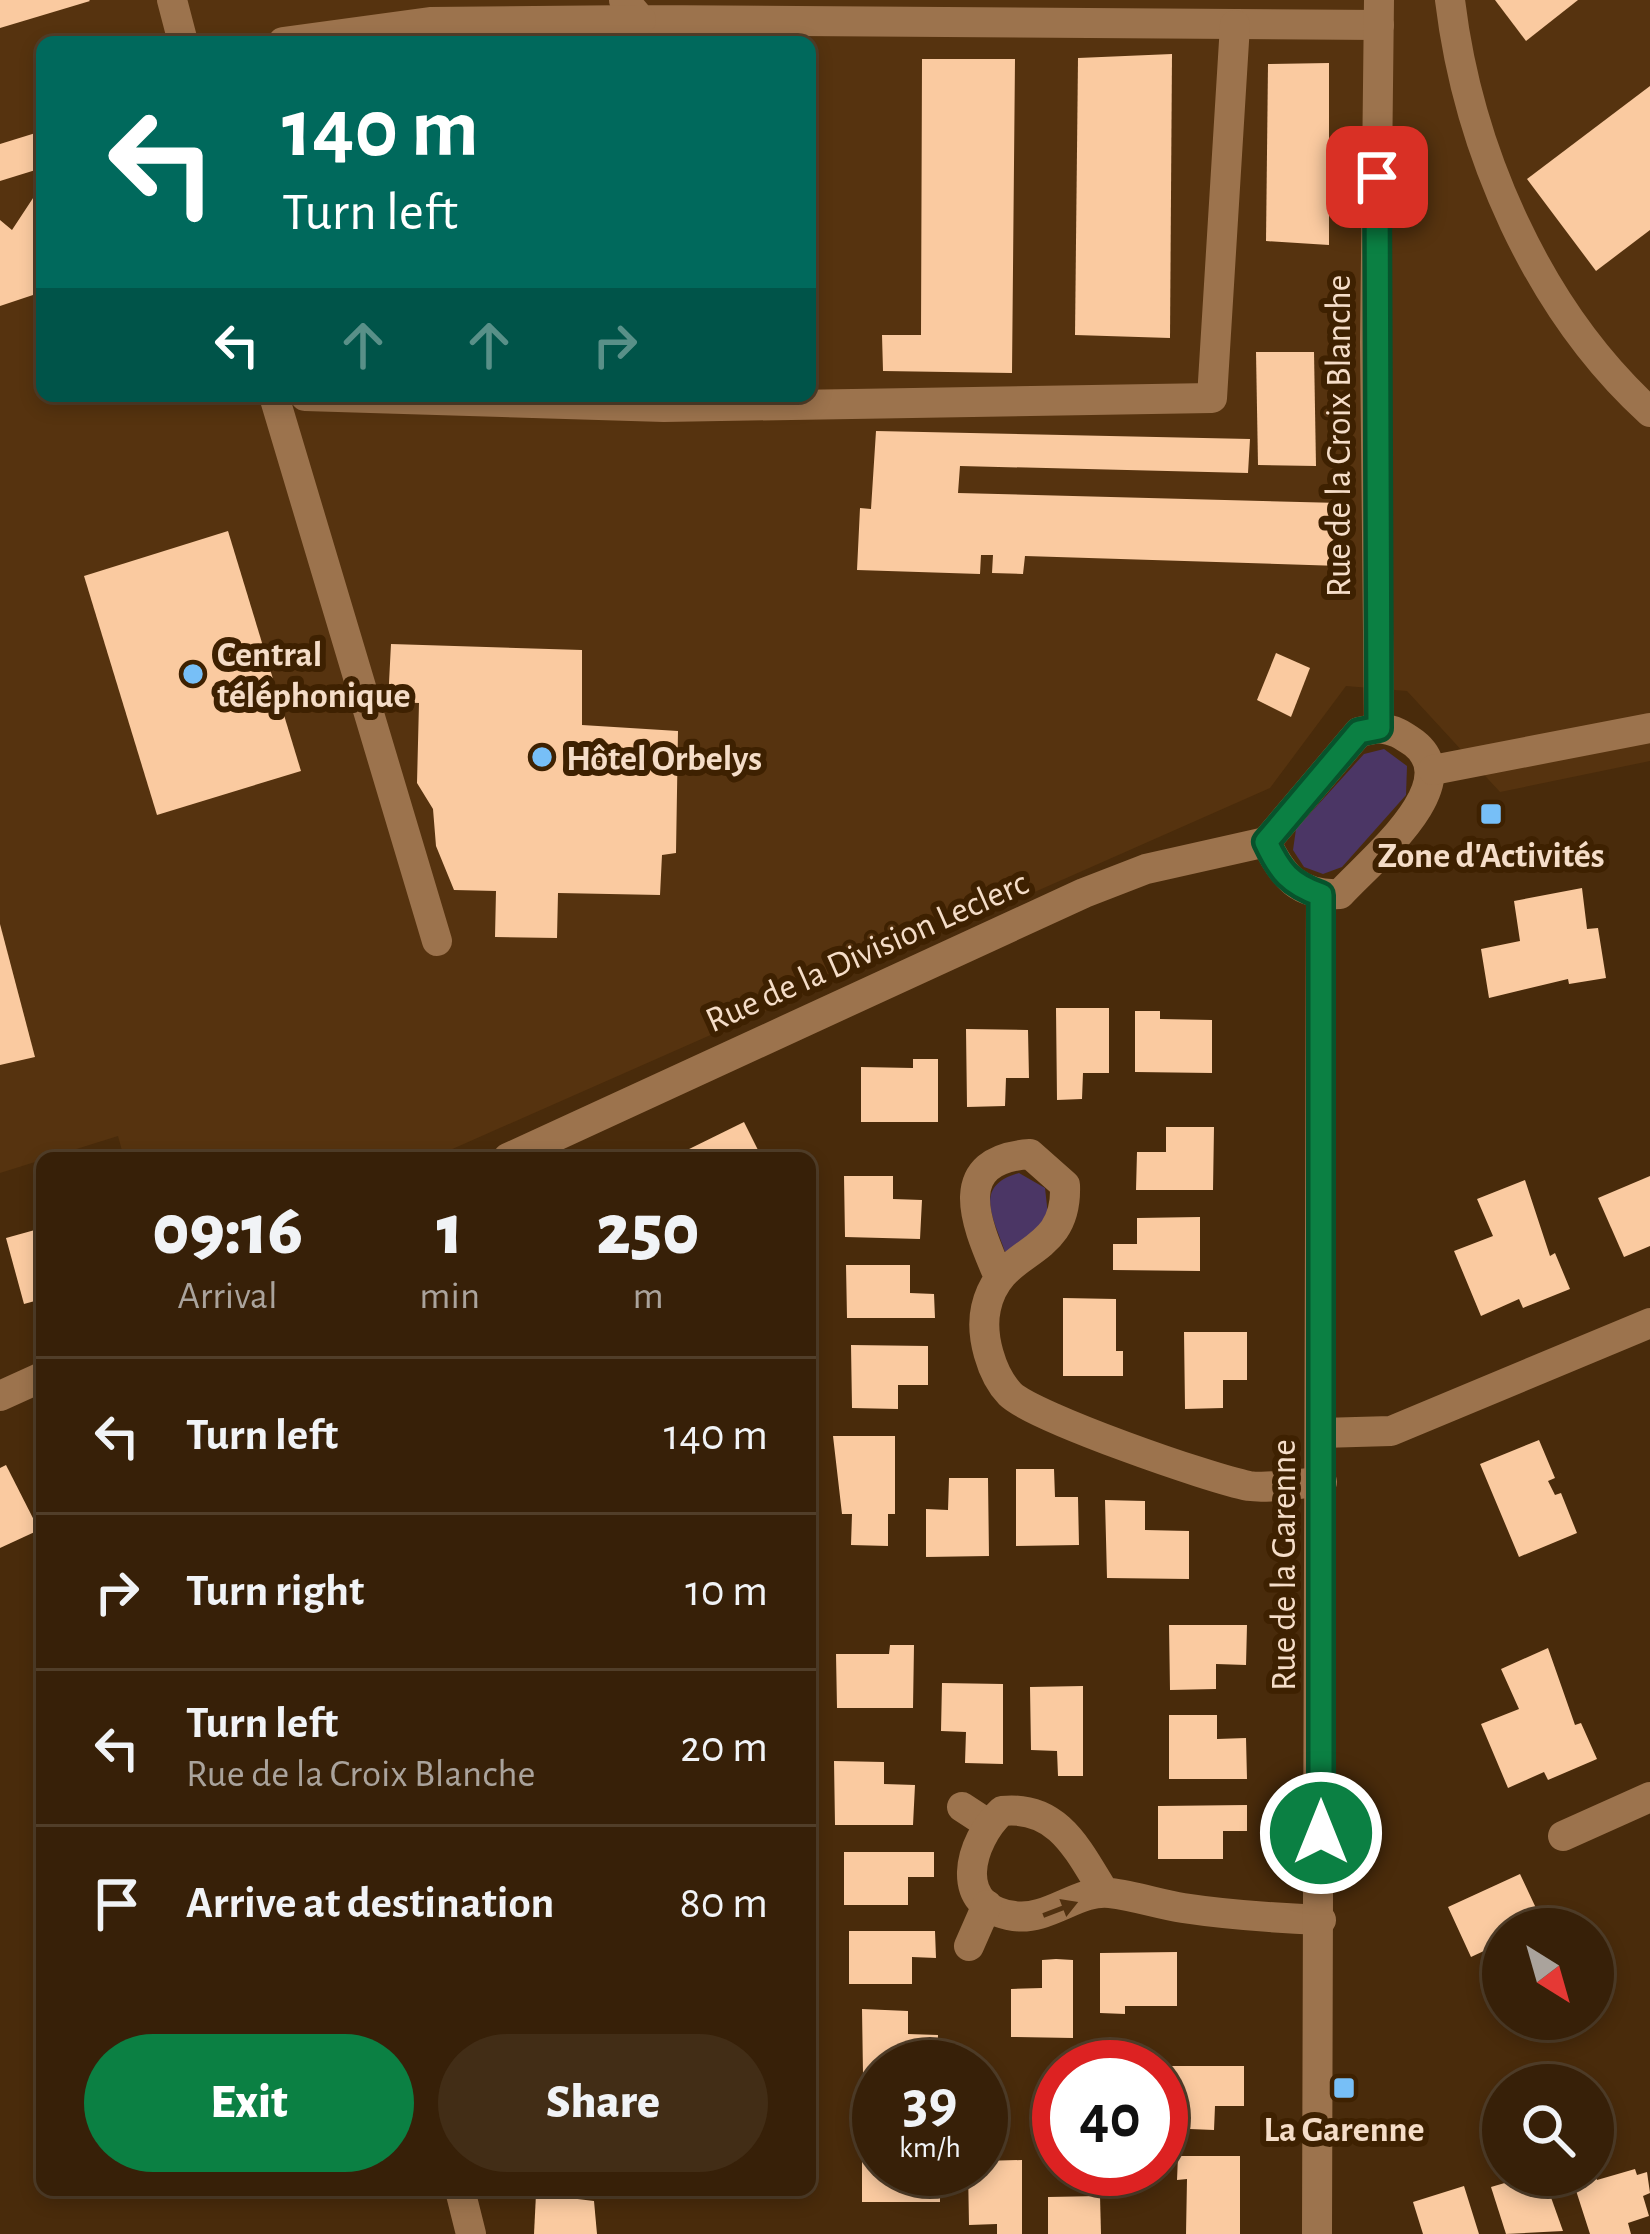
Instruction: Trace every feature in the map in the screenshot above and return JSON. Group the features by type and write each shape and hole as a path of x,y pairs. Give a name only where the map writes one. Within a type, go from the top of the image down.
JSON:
{"street":[{"path":"172,0 181,36"},
{"path":"1450,0 1458,69 1496,179 1535,263 1576,328 1650,412"},
{"path":"327,36 430,22 1235,25 1379,12"},
{"name":"Rue de la Croix Blanche","path":"1379,12 1379,728"},
{"path":"816,400 1212,398 1235,25"},
{"path":"276,402 437,941"},
{"path":"1433,770 1650,728"},
{"path":"1396,730 1427,754 1433,770 1427,798 1340,894 1321,895 1296,886 1281,872 1266,842 1359,732 1396,730"},
{"name":"Rue de la Division Leclerc","path":"521,1152 1084,893 1146,869 1266,842"},
{"name":"Rue de la Garenne","path":"1317,2234 1321,895"},
{"path":"998,1275 985,1311 988,1354 1008,1392 1040,1415 1250,1486 1322,1482"},
{"path":"1322,1433 1390,1431 1650,1323"},
{"path":"0,1396 36,1380"},
{"path":"1563,1836 1650,1797"},
{"path":"1104,1892 1068,1835 1047,1816 1024,1809 975,1815 970,1862 974,1886 987,1905 1009,1916 1043,1916 1104,1892 1245,1916 1321,1920"},
{"path":"969,1946 987,1905"},
{"path":"461,2196 471,2234"}],"shaded area":[{"path":"0,0 1650,0 1650,761 1500,792 1407,691 1346,686 1270,788 446,1152 122,1152 118,1136 67,1152 36,1152 36,1162 0,1173"},
{"path":"1384,749 1407,766 1406,795 1342,867 1323,874 1304,867 1293,850 1296,829 1364,754"},
{"path":"1019,1173 1045,1188 1048,1215 1031,1239 1005,1252 992,1215 991,1195 995,1186"}],"building":[{"path":"0,0 89,0 90,1 0,28"},
{"path":"1495,0 1578,0 1526,41"},
{"path":"816,54 818,54 816,332"},
{"path":"1172,54 1170,338 1075,335 1078,58"},
{"path":"922,59 1015,59 1012,373 883,371 882,335 921,335"},
{"path":"1329,63 1329,245 1266,241 1268,64"},
{"path":"1650,86 1650,230 1596,271 1527,179"},
{"path":"36,133 36,170 0,181 0,144"},
{"path":"36,194 36,294 0,306 0,220 12,230"},
{"path":"1256,352 1314,352 1316,466 1258,465"},
{"path":"876,431 1250,439 1248,473 960,466 958,493 1340,503 1340,566 1025,556 1023,574 992,573 993,555 981,555 980,574 857,570 860,508 871,509"},
{"name":"Central téléphonique","path":"228,531 301,771 157,815 84,576"},
{"name":"Hôtel Orbelys","path":"391,644 582,650 582,725 678,731 676,853 662,855 660,895 558,893 557,938 495,937 496,891 454,890 436,846 433,809 417,783 419,703 388,702"},
{"path":"1276,653 1310,668 1291,717 1257,700"},
{"path":"1582,888 1587,929 1598,928 1606,978 1569,984 1568,979 1489,998 1481,949 1520,941 1514,901"},
{"path":"0,924 35,1057 0,1065"},
{"path":"1056,1008 1109,1008 1109,1073 1083,1073 1082,1099 1057,1100"},
{"path":"1135,1011 1160,1011 1160,1019 1212,1020 1212,1073 1135,1072"},
{"path":"966,1029 1028,1030 1029,1078 1006,1078 1005,1106 967,1107"},
{"path":"913,1059 938,1059 938,1122 861,1122 861,1067 913,1068"},
{"path":"744,1122 759,1152 683,1152"},
{"path":"1166,1127 1214,1127 1213,1190 1136,1190 1137,1152 1166,1152"},
{"path":"844,1176 893,1176 893,1199 922,1200 920,1239 845,1237"},
{"path":"1650,1176 1650,1246 1624,1257 1598,1198"},
{"path":"1525,1180 1550,1256 1555,1253 1570,1289 1523,1308 1519,1299 1481,1316 1454,1251 1493,1236 1477,1199"},
{"path":"1200,1217 1200,1271 1113,1270 1113,1244 1137,1244 1137,1218"},
{"path":"36,1230 36,1301 24,1304 6,1238"},
{"path":"846,1265 910,1265 910,1293 934,1294 935,1318 847,1318"},
{"path":"1063,1298 1116,1299 1116,1351 1123,1351 1123,1376 1063,1376"},
{"path":"1184,1332 1247,1332 1247,1380 1223,1380 1223,1408 1185,1409"},
{"path":"851,1345 928,1346 928,1385 898,1385 898,1409 852,1408"},
{"path":"833,1436 895,1436 895,1514 888,1514 888,1546 851,1545 852,1514 842,1514"},
{"path":"1539,1440 1555,1478 1548,1481 1555,1495 1561,1493 1577,1533 1519,1557 1480,1464"},
{"path":"6,1465 36,1531 0,1548 0,1468"},
{"path":"1016,1469 1054,1469 1055,1497 1078,1497 1079,1545 1016,1546"},
{"path":"949,1478 988,1478 989,1556 926,1557 926,1509 948,1510"},
{"path":"1105,1500 1145,1501 1145,1530 1189,1531 1189,1579 1107,1578"},
{"path":"1169,1625 1247,1625 1246,1665 1216,1664 1216,1689 1170,1690"},
{"path":"890,1645 914,1645 913,1708 837,1708 836,1654 889,1654"},
{"path":"1548,1648 1575,1725 1581,1723 1597,1759 1548,1780 1544,1772 1508,1788 1481,1724 1519,1709 1501,1669"},
{"path":"942,1683 1003,1684 1003,1764 965,1763 966,1732 941,1731"},
{"path":"1083,1686 1083,1776 1058,1776 1057,1751 1031,1750 1030,1687"},
{"path":"1169,1715 1217,1715 1217,1739 1246,1738 1247,1779 1169,1779"},
{"path":"834,1761 884,1762 884,1784 915,1785 913,1825 835,1825"},
{"path":"1247,1805 1247,1831 1223,1831 1223,1859 1158,1859 1158,1806"},
{"path":"844,1852 934,1852 934,1877 908,1877 908,1905 844,1905"},
{"path":"1520,1874 1536,1908 1482,1908 1482,1952 1471,1957 1448,1907"},
{"path":"849,1931 935,1931 936,1958 912,1957 912,1984 849,1984"},
{"path":"1177,1952 1177,2006 1125,2006 1125,2014 1100,2013 1100,1953"},
{"path":"1042,1960 1073,1960 1073,2038 1011,2037 1011,1989 1042,1988"},
{"path":"862,2009 908,2011 908,2034 938,2035 938,2040 862,2040"},
{"path":"1188,2066 1244,2066 1244,2106 1215,2106 1214,2130 1188,2129"},
{"path":"1188,2156 1240,2156 1240,2234 1186,2234"},
{"path":"1008,2160 1022,2160 1022,2234 997,2234 997,2224 969,2225 968,2196 1008,2196"},
{"path":"1635,2169 1637,2175 1647,2172 1650,2193 1643,2196 1649,2216 1628,2223 1631,2234 1590,2234 1578,2196 1614,2196 1614,2175"},
{"path":"1464,2186 1479,2234 1423,2234 1413,2202"},
{"path":"536,2196 594,2201 597,2234 534,2234"},
{"path":"862,2196 940,2196 940,2202 862,2202"},
{"path":"1100,2196 1101,2234 1048,2234 1048,2197"},
{"path":"1494,2196 1550,2196 1563,2231 1506,2234"}],"place":[{"name":"Central téléphonique","path":"193,674"},
{"name":"Hôtel Orbelys","path":"542,757"},
{"name":"Zone d'Activités","path":"1491,814"},
{"name":"La Garenne","path":"1344,2088"}],"route":[{"path":"1321,1833 1321,895 1296,886 1281,872 1266,842 1281,818 1359,732 1379,728 1377,177"}]}
